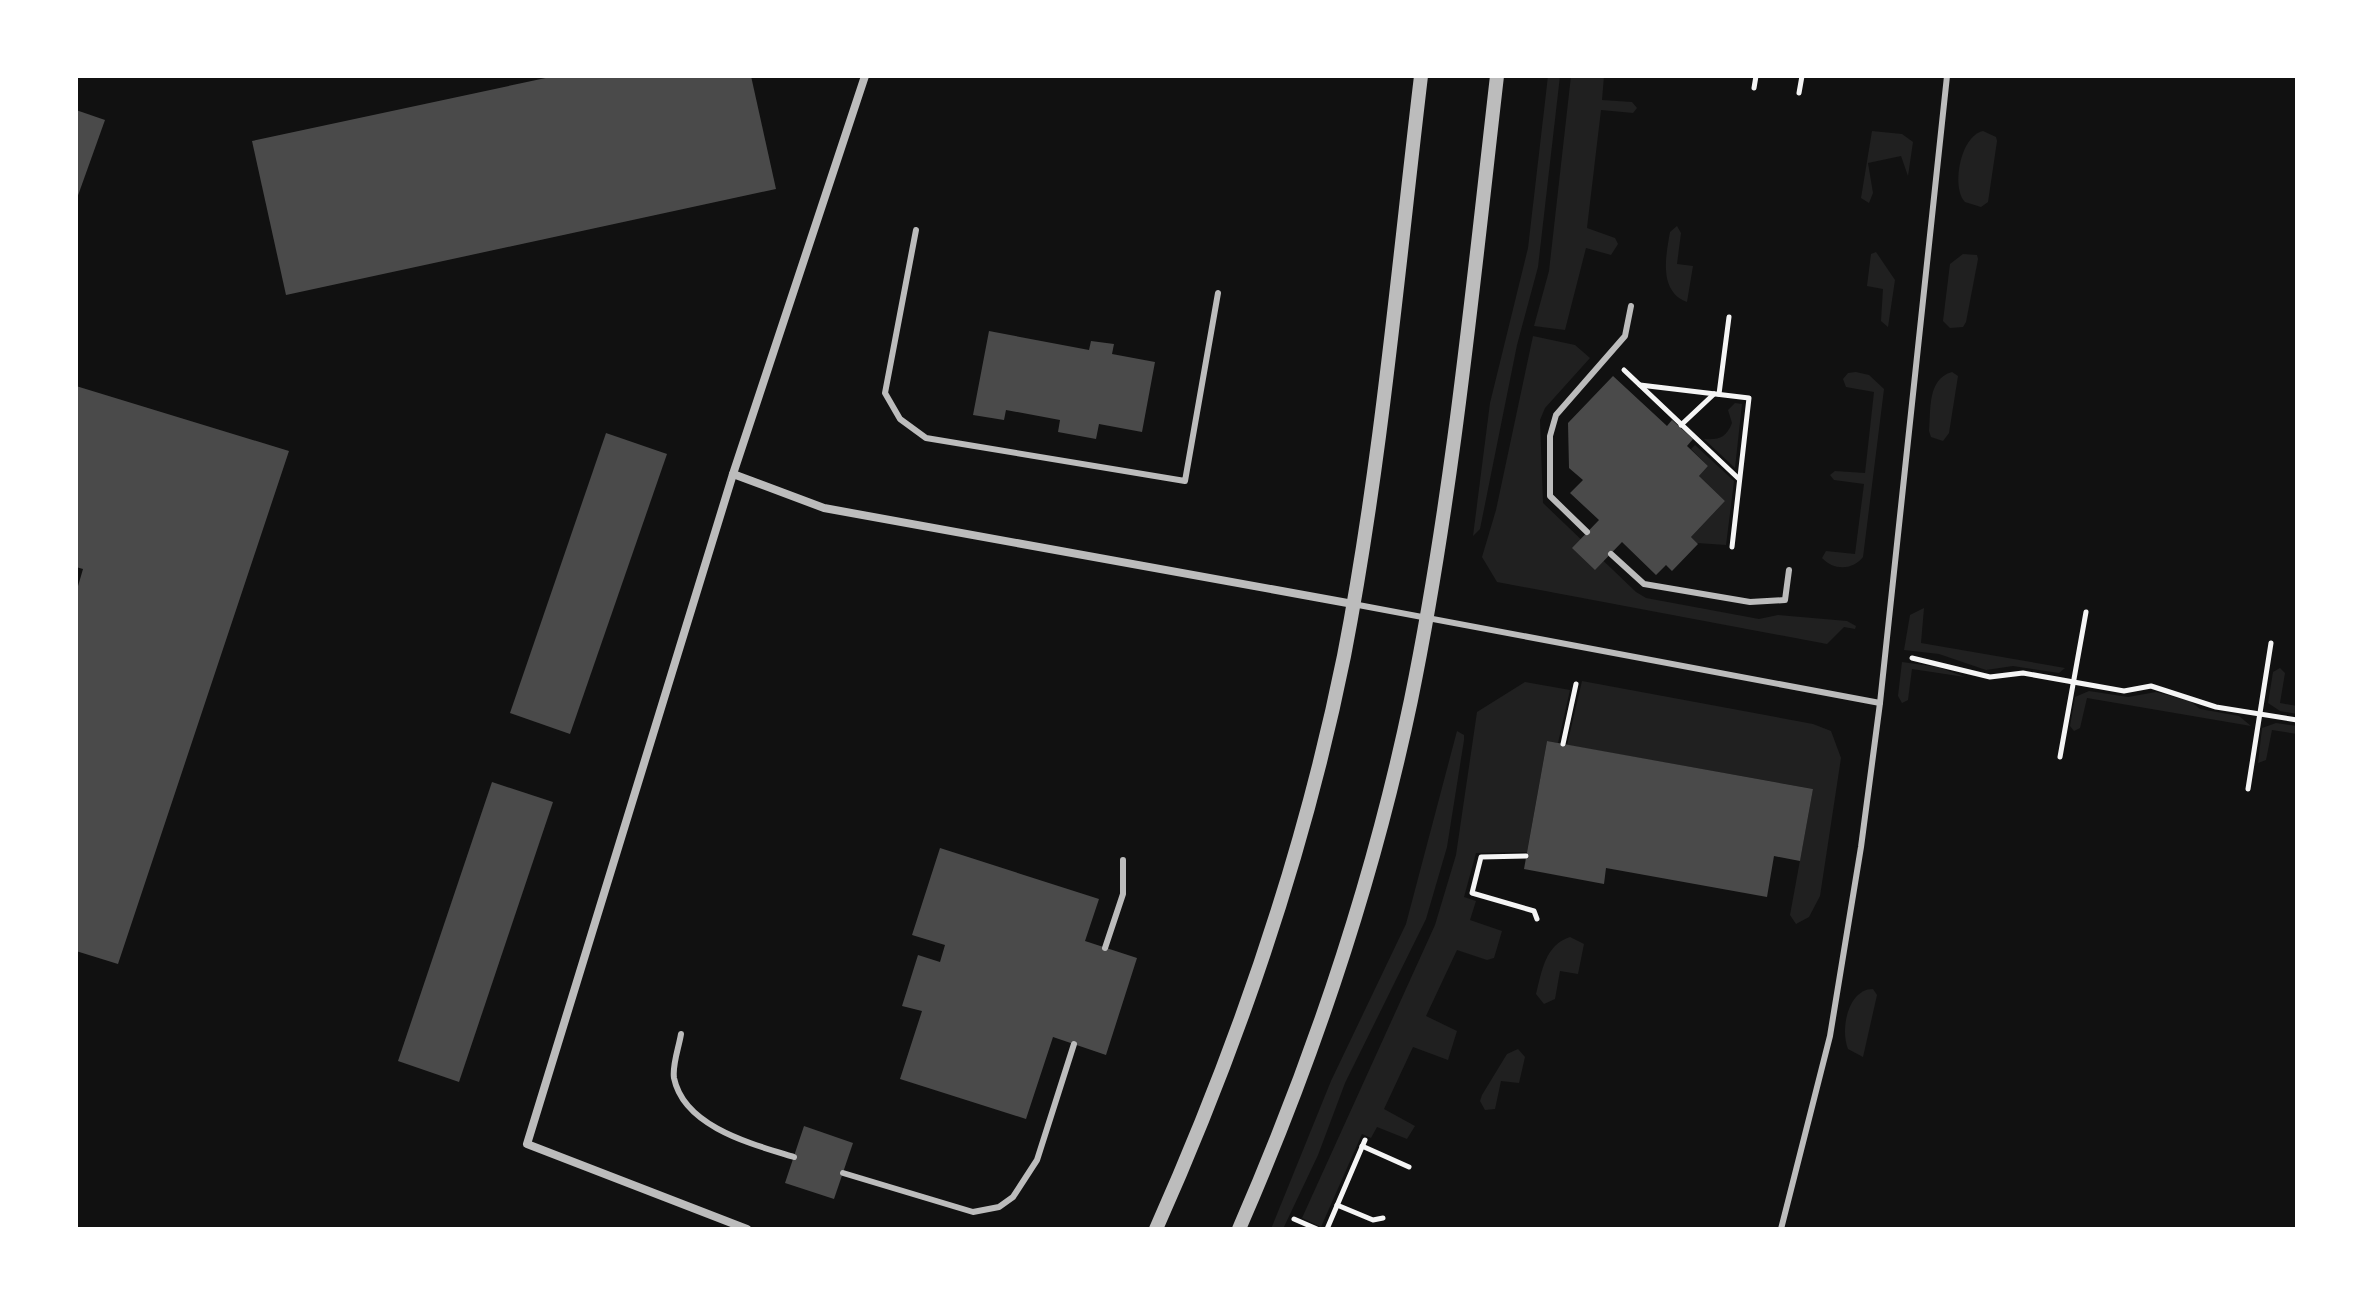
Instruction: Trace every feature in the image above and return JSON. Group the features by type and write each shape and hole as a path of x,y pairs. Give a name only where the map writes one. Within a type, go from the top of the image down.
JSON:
{"street":[{"path":"747,1229 527,1144 733,474 865,76"},
{"path":"1156,1229 1201,1127 1275,923 1314,788 1353,604 1369,510 1421,76"},
{"path":"1239,1229 1297,1089 1364,890 1404,729 1464,375 1497,76"},
{"path":"733,474 824,508 1353,604"}],"lane":[{"path":"1781,1229 1830,1036 1853,902 1880,703 1947,76"},
{"path":"916,230 885,393 900,419 926,438 1185,481 1218,293"},
{"path":"1587,532 1550,496 1550,436 1556,415 1625,336 1631,306"},
{"path":"1611,554 1644,584 1750,602 1785,600 1789,570"},
{"path":"1353,604 1880,703"},
{"path":"1105,948 1123,894 1123,860"},
{"path":"681,1034 674,1077 690,1110 733,1136 794,1157"},
{"path":"843,1173 973,1212 999,1207 1013,1197 1037,1160 1074,1044"}],"path":[{"path":"1754,88 1756,76"},
{"path":"1799,93 1802,76"},
{"path":"1681,425 1716,394 1729,317"},
{"path":"1618,364 1739,479"},
{"path":"1640,385 1749,398 1732,547"},
{"path":"2060,757 2086,612"},
{"path":"2248,789 2271,643"},
{"path":"1912,658 1938,662 1977,676 2023,673 2124,691 2151,686 2216,707 2297,720"},
{"path":"1563,744 1576,684"},
{"path":"1526,856 1481,857 1472,893 1534,911 1537,919"},
{"path":"1327,1229 1363,1143 1409,1167"},
{"path":"1337,1205 1373,1220 1383,1218"},
{"path":"1294,1219 1317,1229"}],"shaded area":[{"path":"1548,76 1560,76 1538,267 1517,345 1480,529 1473,536 1490,403 1528,248"},
{"path":"1571,76 1604,76 1602,100 1632,102 1637,108 1633,113 1601,110 1587,228 1615,238 1618,244 1611,255 1586,248 1565,330 1534,326 1549,271"},
{"path":"1872,131 1902,134 1913,142 1908,176 1901,156 1868,163 1873,193 1869,203 1861,198"},
{"path":"1983,131 1996,137 1997,141 1988,202 1981,207 1965,202 1958,175 1969,142"},
{"path":"1677,226 1681,233 1677,264 1693,266 1687,302 1672,290 1666,272 1670,232"},
{"path":"1876,252 1895,280 1888,327 1881,321 1883,289 1867,286 1871,254"},
{"path":"1963,254 1977,255 1978,259 1966,322 1963,327 1950,328 1943,321 1950,264"},
{"path":"1533,336 1575,345 1590,358 1545,408 1540,420 1543,503 1636,592 1646,598 1759,619 1778,615 1847,621 1856,626 1855,629 1844,627 1827,644 1497,582 1482,557 1496,510"},
{"path":"1952,372 1958,376 1949,433 1943,441 1931,437 1929,431 1931,405 1938,381"},
{"path":"1848,373 1869,375 1884,389 1863,557 1854,565 1842,567 1822,558 1826,551 1855,554 1864,484 1834,480 1830,475 1835,471 1865,473 1874,392 1846,387 1843,379"},
{"path":"1735,403 1742,404 1735,468 1704,439 1718,438 1727,432 1732,423 1728,410"},
{"path":"1695,445 1734,481 1726,545 1697,543 1691,537 1725,501 1699,476 1708,466 1691,449"},
{"path":"1924,608 1921,643 2065,668 2059,673 2013,666 1986,670 1939,654 1904,650 1910,615"},
{"path":"1902,662 1938,667 1965,677 1912,669 1908,700 1902,703 1898,696"},
{"path":"2280,668 2285,673 2280,703 2297,706 2297,714 2280,711 2268,703 2273,672"},
{"path":"1582,681 1813,724 1831,731 1841,758 1820,896 1809,917 1796,924 1790,915 1813,789 1567,745"},
{"path":"1525,682 1570,690 1558,743 1547,741 1527,852 1476,853 1464,897 1476,901 1470,920 1502,931 1494,958 1487,960 1457,950 1426,1016 1457,1031 1448,1060 1413,1047 1384,1109 1415,1126 1407,1139 1377,1127 1371,1138 1362,1134 1321,1227 1302,1218 1435,925 1456,855 1477,712"},
{"path":"2089,691 2128,697 2156,692 2190,701 2200,709 2239,716 2251,726 2087,698 2080,728 2074,731 2070,726 2075,697"},
{"path":"2276,723 2297,726 2297,734 2272,730 2266,760 2258,763 2262,728"},
{"path":"1457,731 1464,735 1464,740 1447,847 1426,919 1345,1083 1318,1155 1283,1229 1271,1229 1331,1081 1406,924"},
{"path":"1570,937 1584,944 1578,974 1560,971 1555,999 1544,1004 1536,994 1546,960 1555,946"},
{"path":"1873,989 1877,995 1863,1057 1848,1049 1846,1021 1857,996"},
{"path":"1518,1049 1525,1057 1519,1083 1501,1081 1495,1109 1485,1110 1480,1101 1482,1095 1507,1054"}],"building":[{"path":"555,76 751,76 776,189 286,295 252,141"},
{"path":"76,110 105,120 76,201"},
{"path":"989,331 1089,350 1091,341 1114,344 1112,354 1155,362 1142,432 1099,424 1096,439 1058,432 1060,420 1006,410 1004,420 973,415"},
{"path":"1613,376 1667,426 1672,420 1693,439 1687,446 1708,466 1699,476 1725,501 1691,537 1698,544 1672,571 1666,565 1656,575 1622,542 1595,570 1572,548 1599,520 1570,493 1583,480 1569,468 1568,423"},
{"path":"76,386 289,451 118,964 76,951 76,593 83,569 76,567"},
{"path":"606,433 667,454 570,734 510,713"},
{"path":"1547,741 1813,789 1800,861 1774,856 1767,897 1606,868 1604,884 1524,869"},
{"path":"492,782 553,802 459,1082 398,1061"},
{"path":"940,848 1099,899 1085,941 1137,958 1106,1055 1053,1037 1026,1119 900,1079 922,1011 902,1006 918,955 940,962 945,945 912,935"},
{"path":"804,1126 853,1143 834,1199 785,1183"}]}
